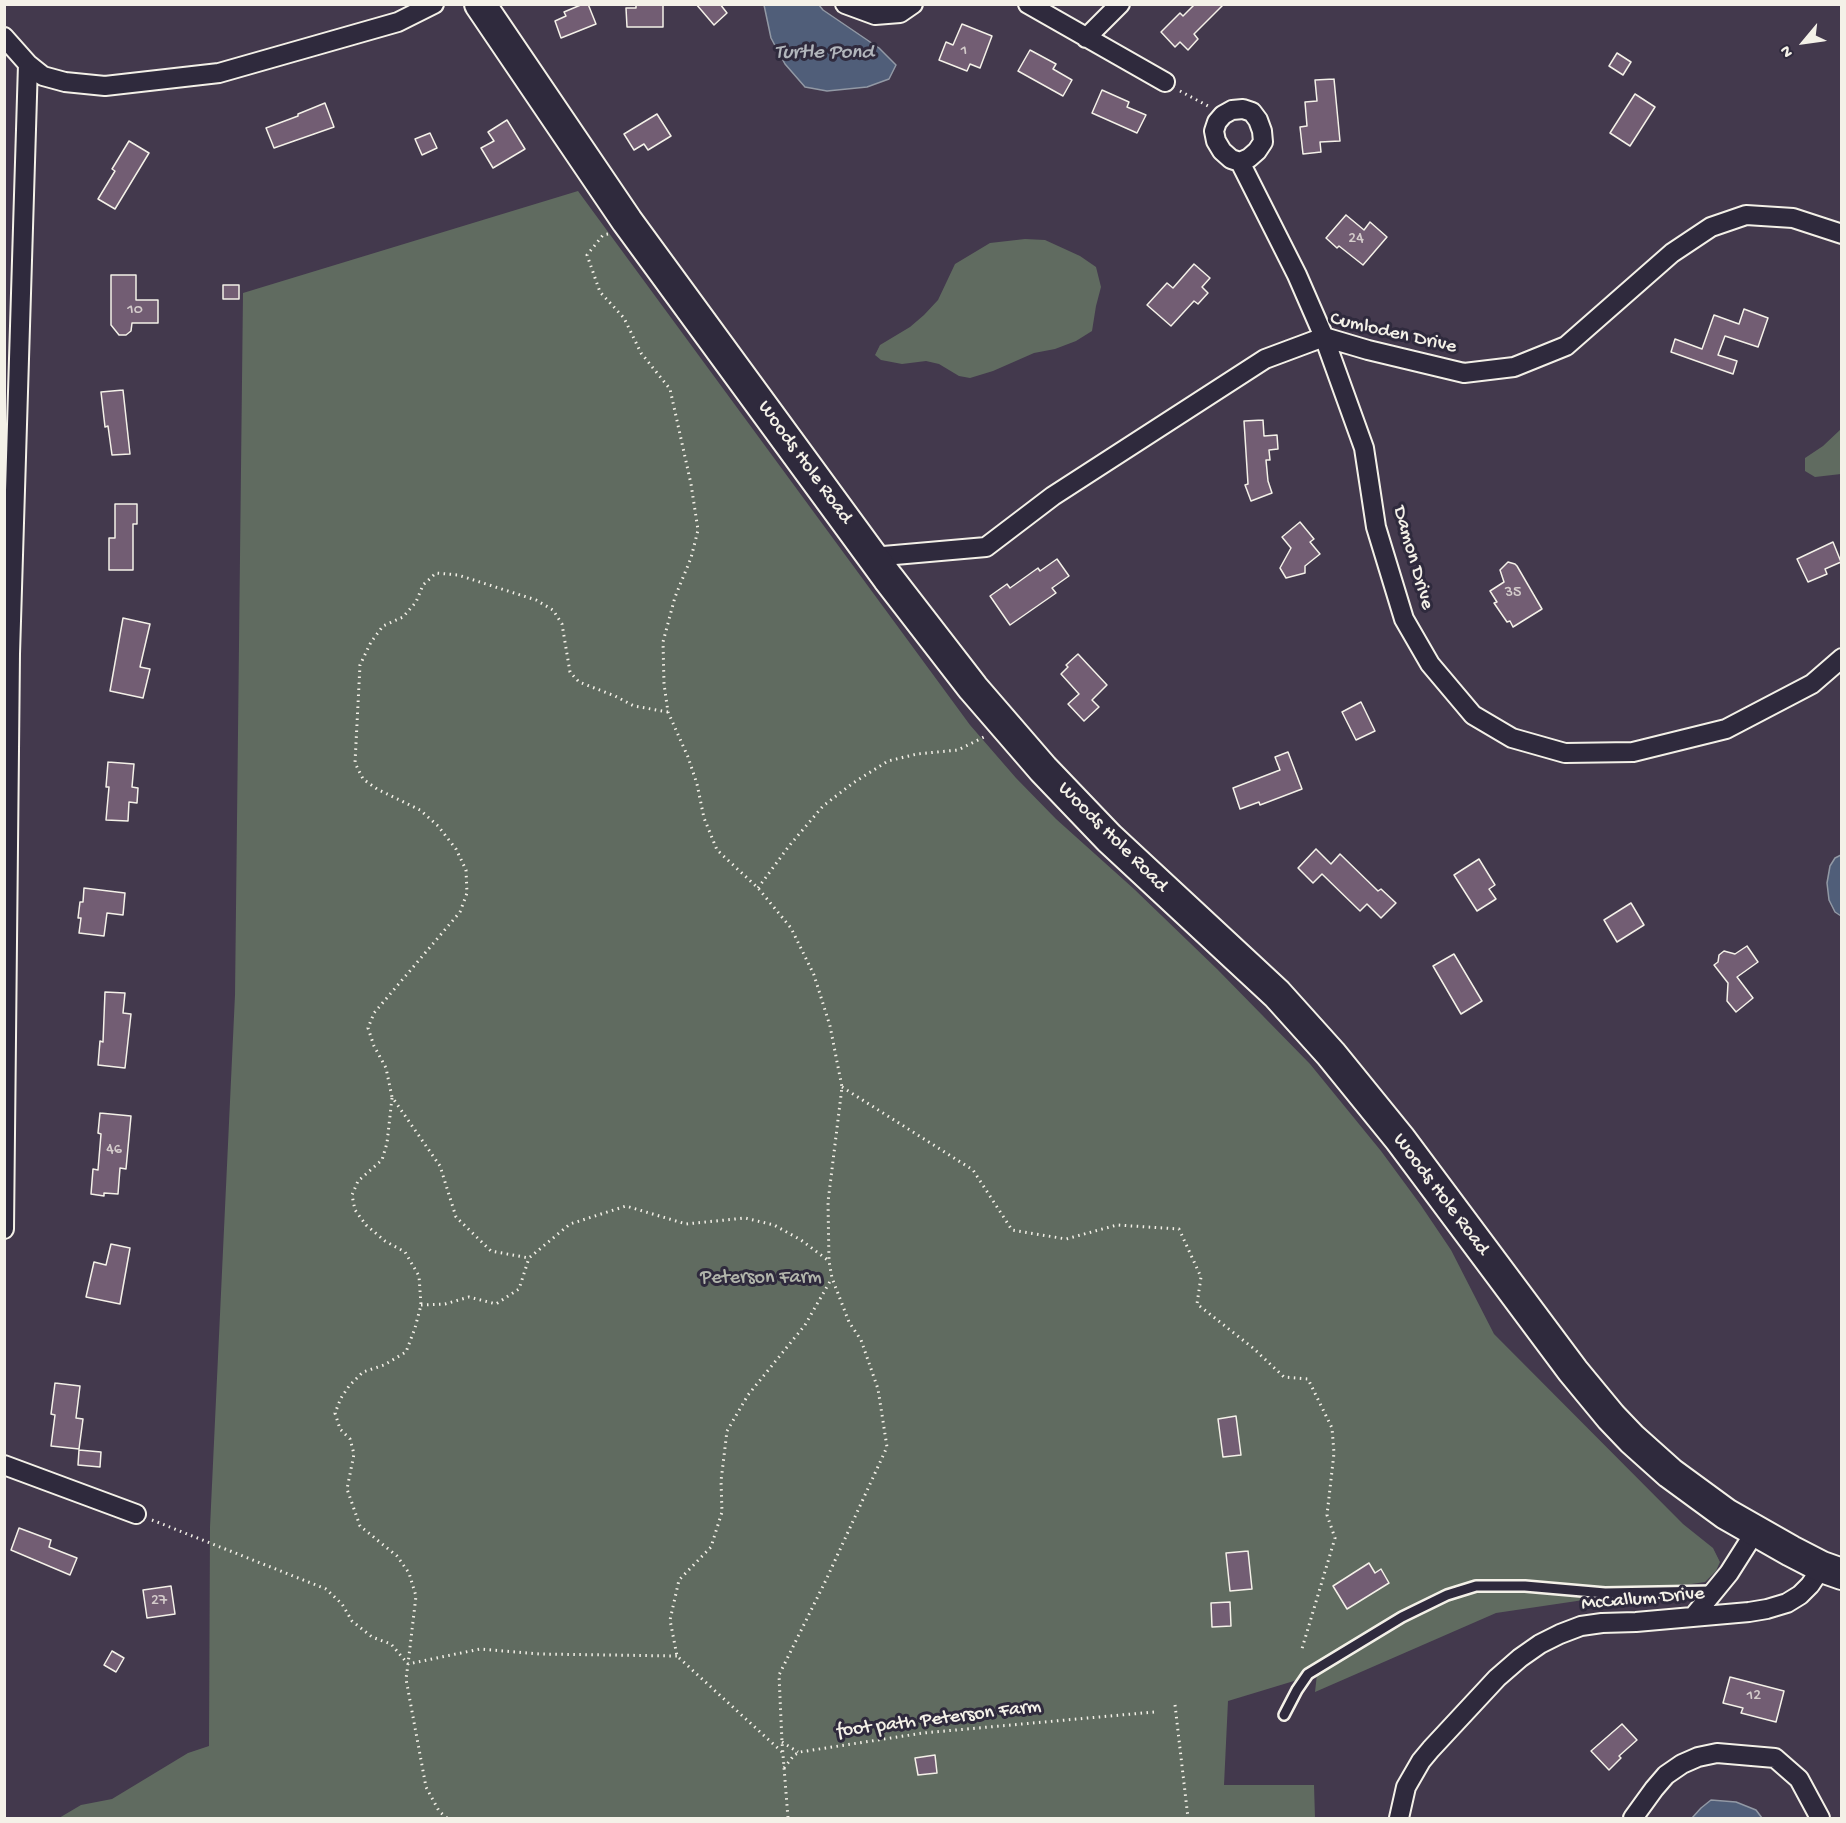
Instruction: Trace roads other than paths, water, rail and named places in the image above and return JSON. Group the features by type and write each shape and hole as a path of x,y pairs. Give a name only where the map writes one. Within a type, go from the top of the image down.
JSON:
{"highway":[{"name":"Woods Hole Road","path":"480,4 627,221 872,557 927,631 1043,769 1109,838 1277,994 1331,1054 1400,1140 1550,1341 1611,1417 1651,1457 1697,1494 1755,1532 1832,1570"}],"street":[{"path":"4,37 28,64 43,76 65,82 105,86 219,73 398,22 434,4"},
{"path":"845,4 874,15 900,13 913,4"},
{"path":"1028,4 1165,82"},
{"path":"1086,38 1119,4"},
{"path":"4,1229 10,654 28,64"},
{"name":"Damon Drive","path":"1240,162 1249,158 1263,142 1258,120 1252,112 1243,109 1232,110 1217,122 1214,131 1216,141 1222,152 1240,162 1297,275 1323,337 1364,448 1376,527 1404,619 1430,664 1473,715 1512,738 1564,753 1633,752 1726,729 1812,684 1842,658"},
{"name":"Cumloden Drive","path":"872,557 986,547 1053,496 1265,358 1323,337 1464,373 1514,367 1566,346 1672,253 1711,226 1746,215 1793,218 1842,234"},
{"path":"4,1465 136,1514"},
{"name":"McCallum Drive","path":"1693,1617 1715,1591 1755,1532"},
{"name":"McCallum Drive","path":"1399,1818 1406,1787 1421,1761 1497,1678 1540,1644 1581,1626 1749,1612 1787,1603 1832,1570"},
{"path":"1633,1818 1666,1775 1698,1757 1717,1753 1775,1758 1799,1779 1820,1818"}],"lane":[{"path":"1284,1715 1308,1674 1402,1617 1447,1595 1476,1586 1525,1586 1605,1593 1715,1591"}],"water":[{"name":"Turtle Pond","path":"764,5 819,5 879,48 896,65 889,79 867,87 827,91 805,87 785,64 771,38"},
{"path":"1841,855 1841,916 1835,912 1829,900 1827,883 1830,866 1835,858"},
{"path":"1711,1800 1736,1802 1756,1810 1762,1818 1692,1818"}],"park label":[{"name":"Peterson Farm","path":"761,1279"}]}
